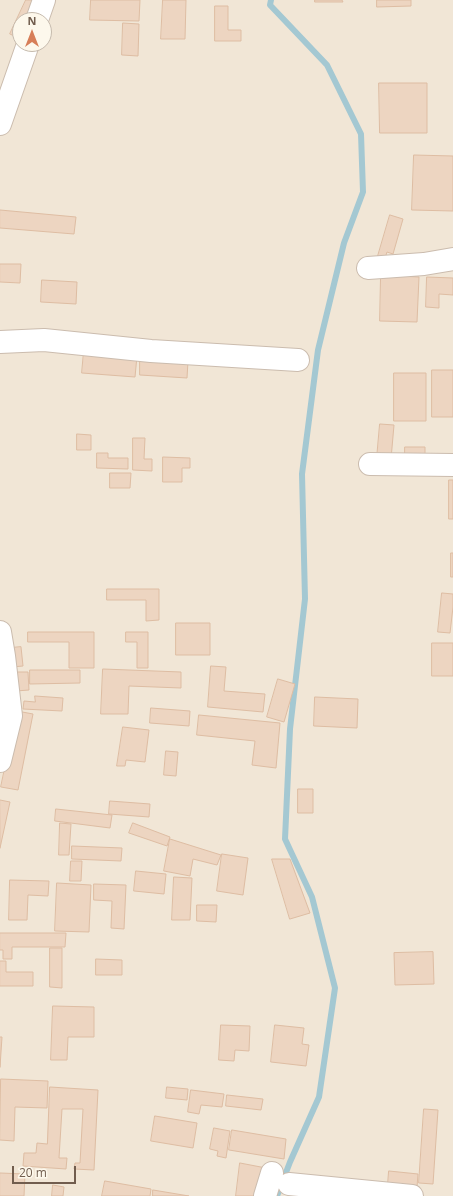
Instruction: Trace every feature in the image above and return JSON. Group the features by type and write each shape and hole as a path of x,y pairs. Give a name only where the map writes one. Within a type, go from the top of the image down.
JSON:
{"street":[{"path":"40,12 44,0"},
{"path":"0,124 25,52"},
{"path":"368,268 424,264 453,259"},
{"path":"0,342 44,340 151,351 298,360"},
{"path":"370,464 453,465"},
{"path":"0,632 11,716 0,761"},
{"path":"265,1196 281,1178 412,1196"}],"shaded area":[{"path":"0,0 453,0 453,1196 0,1196"}],"building":[{"path":"26,0 39,0 34,12 20,12"},
{"path":"91,0 140,0 139,21 90,20"},
{"path":"163,0 186,0 185,39 161,39"},
{"path":"315,0 342,0 343,2 315,2"},
{"path":"377,0 411,0 411,6 377,7"},
{"path":"215,6 228,6 228,30 241,30 241,41 215,41"},
{"path":"123,23 139,24 138,56 122,55"},
{"path":"379,83 427,83 427,133 380,133"},
{"path":"414,155 453,156 453,211 412,210"},
{"path":"0,210 76,217 74,234 0,228"},
{"path":"390,215 403,219 393,254 387,252 385,258 378,256"},
{"path":"0,264 21,264 20,283 0,282"},
{"path":"381,275 419,277 417,322 380,321"},
{"path":"427,277 453,278 453,295 439,294 439,308 426,307"},
{"path":"42,280 77,282 76,304 41,302"},
{"path":"84,351 137,356 135,377 82,373"},
{"path":"140,358 188,361 187,378 140,375"},
{"path":"432,370 453,370 453,417 432,417"},
{"path":"394,373 426,373 426,421 394,421"},
{"path":"380,424 394,425 391,459 377,458"},
{"path":"77,434 91,435 91,450 77,450"},
{"path":"133,438 145,438 144,459 152,459 152,471 133,470"},
{"path":"405,447 425,447 425,454 405,454"},
{"path":"97,453 108,453 108,458 128,458 128,469 97,468"},
{"path":"163,457 190,458 190,468 182,468 182,482 163,482"},
{"path":"110,473 131,473 130,488 110,488"},
{"path":"449,480 453,480 453,519 449,519"},
{"path":"451,553 453,553 453,577 451,577"},
{"path":"107,589 159,589 159,620 146,621 146,600 107,600"},
{"path":"442,593 453,594 450,633 438,632"},
{"path":"176,623 210,623 210,655 176,655"},
{"path":"28,632 94,632 94,668 69,668 69,642 28,642"},
{"path":"126,632 148,632 148,668 137,668 137,642 126,642"},
{"path":"432,643 453,643 453,676 432,676"},
{"path":"21,647 23,666 12,667 11,648"},
{"path":"211,666 226,667 224,691 265,694 263,712 208,707"},
{"path":"103,669 181,672 181,688 129,686 128,714 101,714"},
{"path":"30,670 80,670 80,683 30,684"},
{"path":"16,672 28,672 29,690 16,691"},
{"path":"278,679 295,684 284,722 267,717"},
{"path":"35,696 63,698 62,711 23,709 24,701 35,702"},
{"path":"315,697 358,699 357,728 314,726"},
{"path":"151,708 190,711 189,726 150,723"},
{"path":"17,711 33,714 18,790 1,787"},
{"path":"199,715 280,723 276,768 252,765 255,741 197,735"},
{"path":"123,727 149,730 145,762 126,760 125,766 117,766"},
{"path":"166,751 178,752 176,776 164,775"},
{"path":"298,789 313,789 313,813 298,813"},
{"path":"0,800 10,802 0,848"},
{"path":"110,801 150,804 149,817 109,814"},
{"path":"56,809 112,815 110,828 55,821"},
{"path":"60,823 71,824 69,855 59,855"},
{"path":"133,823 170,837 167,846 129,833"},
{"path":"170,839 221,855 217,865 193,859 190,876 164,871"},
{"path":"72,846 122,848 121,861 72,859"},
{"path":"222,854 248,858 243,895 217,891"},
{"path":"272,859 290,859 310,913 290,919"},
{"path":"71,861 82,861 81,881 70,881"},
{"path":"136,871 166,874 164,894 134,891"},
{"path":"174,877 192,878 190,920 172,920"},
{"path":"10,880 49,881 48,896 28,895 27,920 9,920"},
{"path":"57,883 91,885 89,932 55,931"},
{"path":"94,884 126,885 124,929 111,928 112,901 94,900"},
{"path":"197,905 217,905 216,922 197,921"},
{"path":"0,933 66,933 65,947 12,947 12,959 3,959 3,950 0,950"},
{"path":"50,948 62,948 62,988 50,987"},
{"path":"433,952 434,984 395,985 394,953"},
{"path":"96,959 122,960 122,975 96,975"},
{"path":"0,961 6,961 6,972 33,972 33,986 0,986"},
{"path":"53,1006 94,1007 94,1037 68,1037 67,1060 51,1060"},
{"path":"221,1025 250,1026 249,1051 235,1050 234,1061 219,1060"},
{"path":"275,1025 304,1028 302,1044 309,1045 306,1066 271,1062"},
{"path":"0,1037 2,1037 0,1067"},
{"path":"1,1079 48,1081 47,1108 15,1107 14,1141 0,1140"},
{"path":"50,1087 98,1090 94,1170 74,1169 75,1163 80,1163 83,1109 62,1109 59,1158 67,1158 66,1169 23,1166 24,1153 36,1153 37,1143 47,1144"},
{"path":"167,1087 188,1089 187,1100 166,1098"},
{"path":"191,1090 224,1094 222,1107 201,1105 199,1114 188,1112"},
{"path":"227,1095 263,1099 261,1110 226,1106"},
{"path":"424,1109 438,1110 433,1184 419,1183"},
{"path":"155,1116 197,1123 193,1148 151,1141"},
{"path":"214,1128 230,1131 226,1158 217,1156 218,1151 210,1149"},
{"path":"232,1130 286,1139 284,1159 229,1150"},
{"path":"240,1163 266,1168 262,1196 236,1196"},
{"path":"389,1171 418,1174 417,1187 388,1184"},
{"path":"0,1173 25,1174 24,1196 0,1196"},
{"path":"105,1181 151,1189 150,1196 102,1196"},
{"path":"53,1185 64,1187 63,1196 52,1196"},
{"path":"153,1190 189,1196 153,1196"}],"waterway":[{"path":"271,0 270,5 327,65 361,134 363,192 344,243 318,350 302,474 305,599 290,729 285,839 312,897 335,988 319,1097 290,1162 277,1196"}]}
